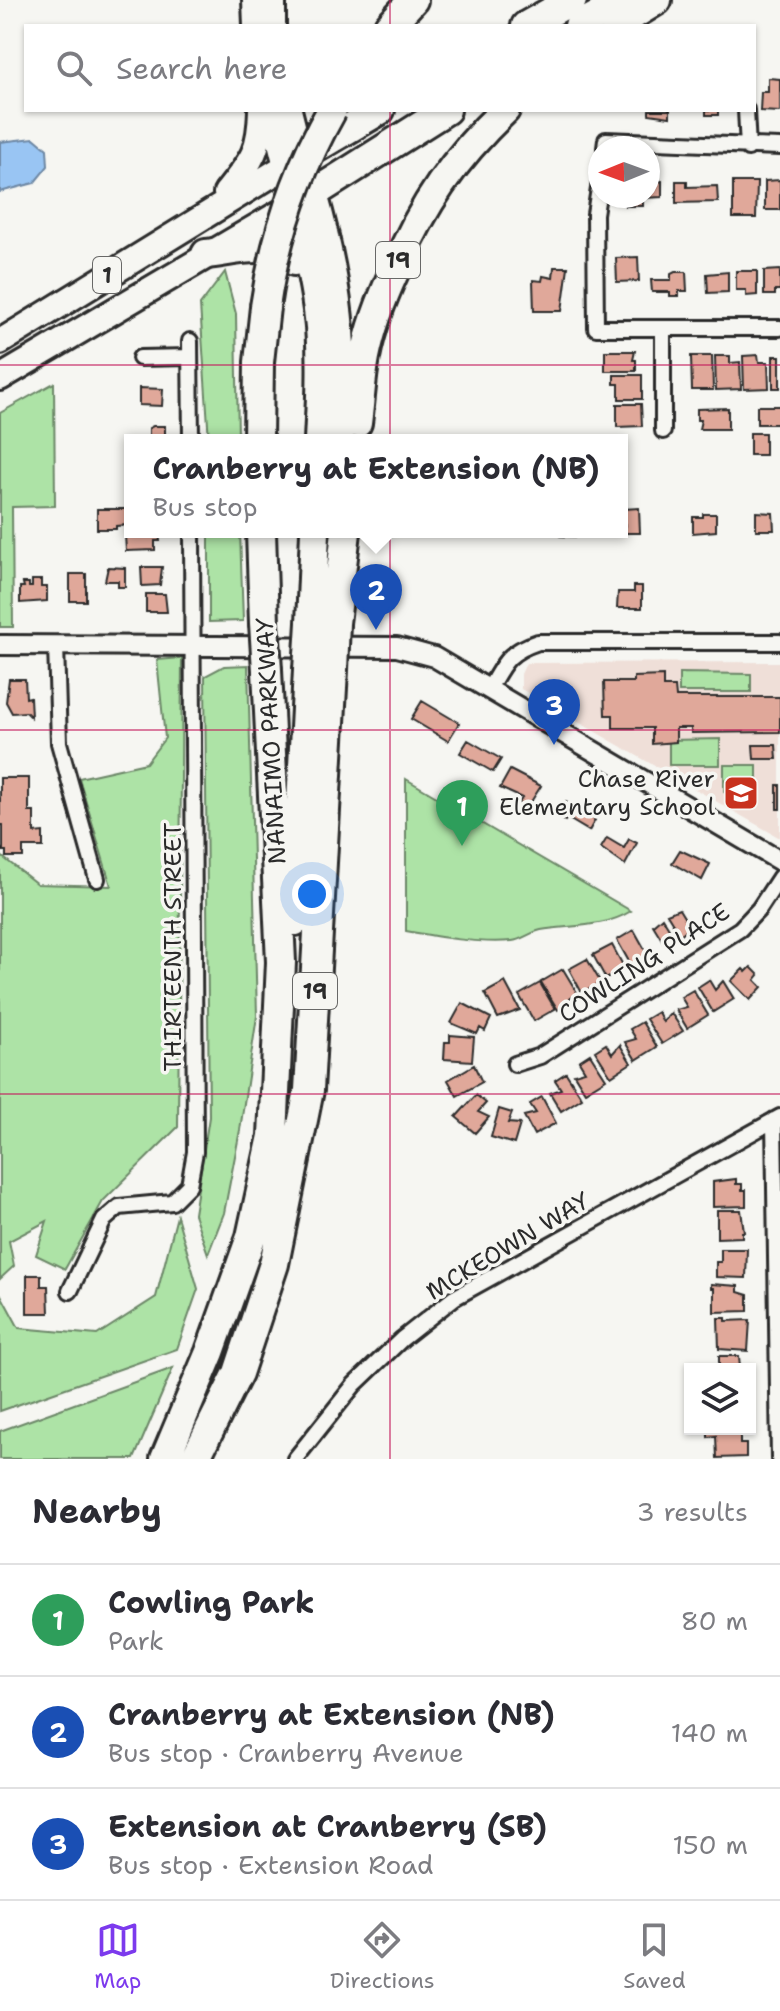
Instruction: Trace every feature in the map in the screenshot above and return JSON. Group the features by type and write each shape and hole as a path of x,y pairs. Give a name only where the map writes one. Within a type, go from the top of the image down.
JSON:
{"highway":[{"path":"391,24 413,0"},
{"path":"530,24 572,0"},
{"path":"583,24 626,0"},
{"path":"617,24 657,0"},
{"path":"215,208 245,172 256,152 261,112"},
{"path":"330,112 352,112"},
{"path":"258,434 259,362 271,267 298,178 331,112"},
{"name":"1","path":"0,342 377,112"},
{"name":"1","path":"0,378 304,199 443,112"},
{"name":"19","path":"356,434 372,331 379,306 412,229 461,154 503,112"},
{"path":"304,199 321,351 319,434"},
{"path":"304,199 329,258 340,321 339,434"},
{"path":"206,254 261,247 282,251 302,268 315,295"},
{"name":"NANAIMO PARKWAY","path":"165,1459 221,1324 251,1237 273,1136 281,962 261,538"},
{"path":"316,538 323,623"},
{"path":"273,1136 281,1099 323,623 334,538"},
{"path":"323,623 344,538"},
{"name":"NANAIMO PARKWAY","path":"195,1459 238,1373 274,1264 309,1090 321,670"}],"main road":[{"path":"254,0 255,24"},
{"path":"274,0 274,24"},
{"path":"272,112 294,161 304,199"},
{"path":"290,112 294,161"}],"street":[{"path":"746,112 748,148"},
{"path":"660,143 780,147"},
{"path":"596,208 596,328 780,328"},
{"path":"663,328 663,431"},
{"path":"190,341 191,434"},
{"path":"140,358 190,357"},
{"name":"THIRTEENTH STREET","path":"70,1291 104,1220 119,1207 172,1202 189,1185 195,1152 192,538"},
{"path":"489,689 503,665 518,649 538,642 780,642"},
{"path":"0,645 397,647 434,657 780,861"},
{"path":"56,645 59,743 97,879"},
{"name":"COWLING PLACE","path":"515,1064 540,1056 740,929 759,909 780,877"},
{"path":"777,1119 779,1459"},
{"name":"MCKEOWN WAY","path":"295,1459 354,1385 402,1339 454,1298 777,1119"}],"shaded area":[{"name":"Chase River Elementary School","path":"780,662 780,838 521,689 521,674 526,663"}],"green space":[{"path":"225,272 236,314 238,434 209,434 200,305"},
{"path":"54,383 55,506 12,507 13,627 0,627 0,413"},
{"path":"209,538 240,538 243,621 209,622"},
{"path":"182,658 178,1127 103,1201 65,1269 36,1255 47,1221 9,1241 14,1266 0,1279 0,855 37,884 111,886 79,778 146,763 165,738 157,660"},
{"path":"248,665 257,1016 224,1213 208,1254 194,1214 209,1117 205,676 224,666"},
{"path":"679,673 751,674 751,692 679,692"},
{"path":"720,739 720,765 669,765 669,740"},
{"path":"724,765 757,765 757,802 747,802 724,792"},
{"path":"406,779 631,911 610,920 541,930 512,941 473,941 406,931"},
{"path":"177,1216 198,1289 177,1349 0,1411 0,1293 19,1328 97,1335 156,1297"},
{"path":"173,1368 134,1459 0,1459 0,1431"}],"water":[{"path":"34,138 47,149 48,166 34,183 0,192 0,142"}],"building":[{"path":"768,78 780,79 780,112 760,111 761,92 768,92"},
{"path":"670,112 670,117 649,114"},
{"path":"780,180 780,210 765,210 765,181"},
{"path":"676,181 687,181 687,187 717,186 718,202 676,203"},
{"path":"733,182 757,182 756,218 733,218"},
{"path":"638,257 639,281 617,282 616,258"},
{"path":"554,267 568,267 562,311 534,311 533,280 542,281 543,276 553,278"},
{"path":"780,270 780,290 775,290 775,295 764,295 764,271"},
{"path":"736,271 757,271 757,295 746,296 746,290 736,290"},
{"path":"686,272 687,291 679,291 679,296 670,296 670,292 652,292 651,280 671,280 671,274"},
{"path":"728,272 728,292 708,293 707,274"},
{"path":"605,351 635,351 633,360 636,360 636,371 605,371"},
{"path":"758,355 759,362 768,362 769,388 744,389 743,356"},
{"path":"691,356 712,356 713,390 692,390"},
{"path":"715,356 730,356 730,363 740,362 741,389 716,390"},
{"path":"773,356 780,356 780,388 773,388"},
{"path":"614,375 642,375 642,399 619,399 619,384 614,384"},
{"path":"139,388 163,389 162,406 139,405"},
{"path":"617,404 641,404 642,426 617,427"},
{"path":"757,406 780,406 780,424 757,424"},
{"path":"728,408 728,429 699,429 701,420 697,420 697,409"},
{"path":"165,426 165,434 149,434 149,428"},
{"path":"750,433 765,433 765,455 750,455"},
{"path":"639,508 640,533 628,533 628,509"},
{"path":"97,509 124,509 124,525 116,526 116,529 97,529"},
{"path":"756,512 773,513 774,530 756,530"},
{"path":"703,514 716,514 716,531 693,533 693,517 703,517"},
{"path":"125,538 160,538 160,541 155,541 155,550 126,551"},
{"path":"108,567 125,568 125,587 118,587 118,581 105,581"},
{"path":"141,567 162,567 160,585 142,586"},
{"path":"70,574 86,574 86,601 70,601"},
{"path":"32,580 41,580 41,587 47,587 47,601 20,603 20,587 24,587 23,583 29,583 32,587"},
{"path":"634,586 642,586 642,608 617,608 618,592 634,592"},
{"path":"146,594 165,594 167,612 146,612"},
{"name":"Chase River Elementary School","path":"663,676 663,687 675,687 676,697 780,697 780,732 691,733 691,728 676,728 676,742 652,744 652,728 613,728 613,715 605,715 604,682 634,682 634,677"},
{"path":"9,679 25,679 31,717 26,712 12,713 6,702"},
{"path":"422,701 459,723 448,741 411,719"},
{"path":"468,740 501,759 493,772 460,753"},
{"path":"753,745 776,745 777,759 754,759"},
{"path":"510,770 541,786 527,808 519,803 522,798 500,788"},
{"path":"0,778 29,778 29,812 34,812 34,833 43,832 43,847 23,847 23,857 6,857 6,851 3,851"},
{"path":"777,785 780,785 780,809 777,809"},
{"path":"566,802 595,820 589,831 567,818 565,821 558,817"},
{"path":"607,838 624,848 629,839 637,843 625,865 601,848"},
{"path":"680,850 710,864 702,880 672,863"},
{"path":"679,909 690,927 680,935 667,914"},
{"path":"662,917 675,938 664,943 653,925"},
{"path":"634,930 648,955 631,965 617,940"},
{"path":"612,945 625,969 606,979 593,955"},
{"path":"587,959 601,983 582,993 569,969"},
{"path":"751,967 759,975 755,980 762,987 750,1000 731,981 743,969 746,972"},
{"path":"563,969 578,994 570,998 572,1002 558,1010 541,982"},
{"path":"709,980 715,990 723,981 734,999 713,1012 698,987"},
{"path":"505,982 520,1010 498,1018 485,993"},
{"path":"540,983 555,1009 534,1021 519,995"},
{"path":"693,990 708,1015 687,1028 676,1010 687,1007 681,997"},
{"path":"462,1003 491,1018 485,1031 480,1028 477,1034 451,1023"},
{"path":"658,1012 663,1022 671,1013 683,1031 662,1044 646,1019"},
{"path":"642,1022 657,1047 636,1060 625,1042 636,1039 630,1029"},
{"path":"450,1035 474,1037 472,1061 444,1059 445,1042 450,1042"},
{"path":"606,1044 612,1054 620,1045 631,1063 611,1076 595,1051"},
{"path":"590,1054 606,1079 585,1092 574,1074 585,1071 579,1061"},
{"path":"474,1065 482,1082 457,1096 448,1080"},
{"path":"566,1073 582,1098 561,1111 550,1093 561,1089 555,1080"},
{"path":"476,1095 486,1103 478,1112 489,1117 475,1133 456,1117"},
{"path":"542,1097 556,1123 534,1135 524,1116 536,1113 530,1104"},
{"path":"499,1109 512,1113 508,1123 520,1124 514,1144 491,1137"},
{"path":"736,1179 736,1184 742,1184 742,1190 746,1190 746,1206 713,1207 713,1182"},
{"path":"717,1210 741,1210 742,1237 717,1238"},
{"path":"721,1249 747,1249 746,1278 716,1277 716,1262 721,1262"},
{"path":"27,1275 41,1275 41,1286 48,1286 49,1313 27,1313"},
{"path":"711,1284 738,1286 738,1292 748,1295 748,1311 714,1312 714,1288"},
{"path":"718,1318 726,1318 726,1321 750,1320 748,1351 719,1349"},
{"path":"719,1356 739,1356 740,1363 719,1363"},
{"path":"708,1435 740,1435 740,1444 746,1444 746,1457 717,1458 716,1436"}],"place":[{"name":"Cranberry at Extension (NB)","path":"376,630"},
{"name":"Extension at Cranberry (SB)","path":"554,745"},
{"name":"Chase River Elementary School","path":"741,793"},
{"name":"Cowling Park","path":"462,846"}]}
